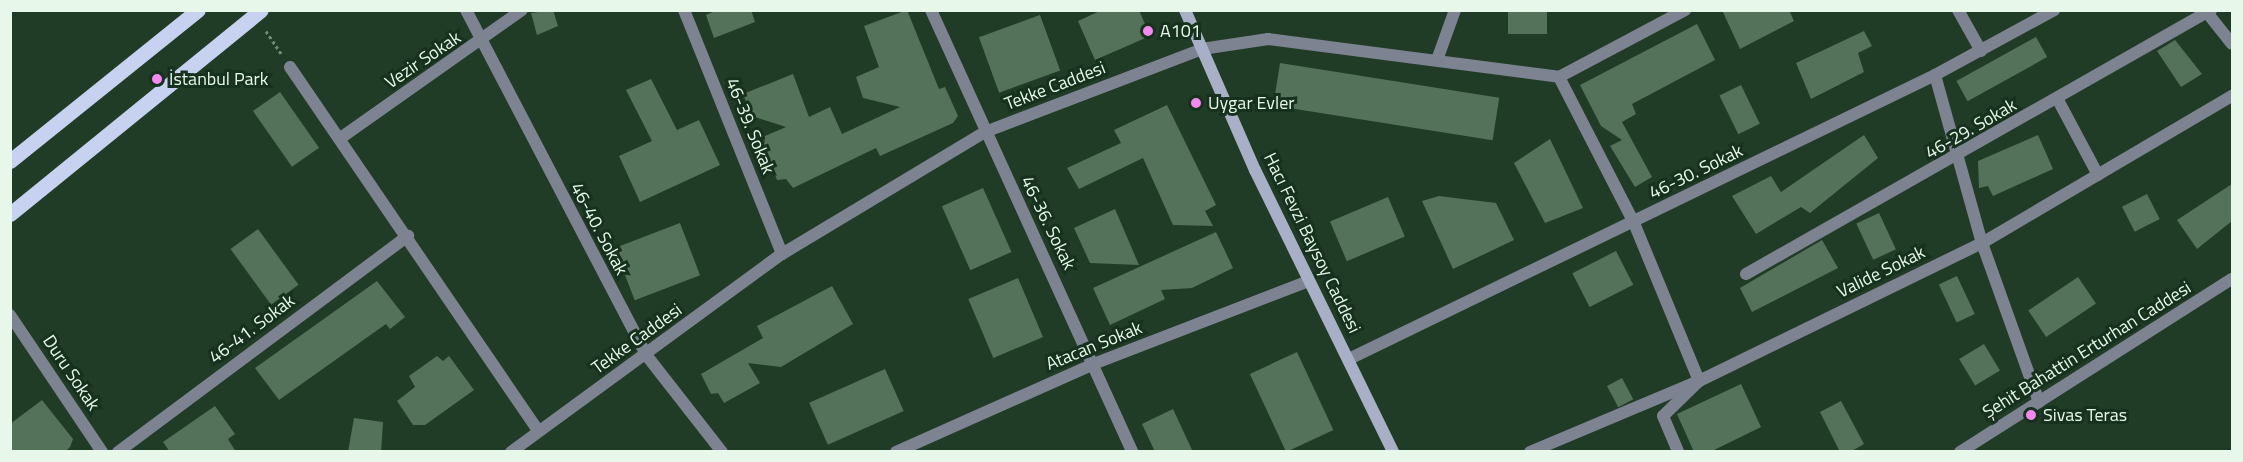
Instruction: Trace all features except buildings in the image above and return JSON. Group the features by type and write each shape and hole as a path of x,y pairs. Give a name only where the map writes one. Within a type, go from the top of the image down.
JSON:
{"main road":[{"path":"10,161 198,10"},
{"path":"10,214 261,10"}],"street":[{"name":"46-40. Sokak","path":"466,10 479,43 647,356 722,452"},
{"name":"Vezir Sokak","path":"342,137 479,43 522,10"},
{"name":"46-39. Sokak","path":"684,10 782,255"},
{"name":"46-36. Sokak","path":"931,10 985,132 1096,363 1132,452"},
{"name":"Hacı Fevzi Baysoy Caddesi","path":"1187,10 1202,49 1308,281 1349,359 1393,452"},
{"path":"1437,60 1455,10"},
{"path":"1678,452 1663,416 1699,381 1634,223 1559,77 1685,10"},
{"path":"1958,10 1981,51"},
{"name":"46-30. Sokak","path":"1349,359 1634,223 1935,75 2054,10"},
{"path":"2208,11 2232,44"},
{"name":"46-29. Sokak","path":"1746,274 1960,157 2208,11"},
{"name":"Tekke Caddesi","path":"511,452 538,430 647,356 782,255 985,132 1202,49 1268,39 1559,77"},
{"path":"290,67 342,137 538,430"},
{"path":"1935,75 1960,157 1982,243 2039,402"},
{"name":"Valide Sokak","path":"1530,452 1699,381 1982,243 2232,96"},
{"path":"2058,100 2098,175"},
{"name":"46-41. Sokak","path":"118,452 408,236"},
{"name":"Şehit Bahattin Erturhan Caddesi","path":"1960,452 1980,446 2039,402 2232,279"},
{"name":"Atacan Sokak","path":"896,452 1096,363 1308,281"},
{"name":"Duru Sokak","path":"10,315 102,452"}],"path":[{"path":"266,31 290,67"}],"place":[{"name":"A101","path":"1148,31"},
{"name":"İstanbul Park","path":"157,79"},
{"name":"Uygar Evler","path":"1196,103"},
{"name":"Sivas Teras","path":"2031,415"}]}
